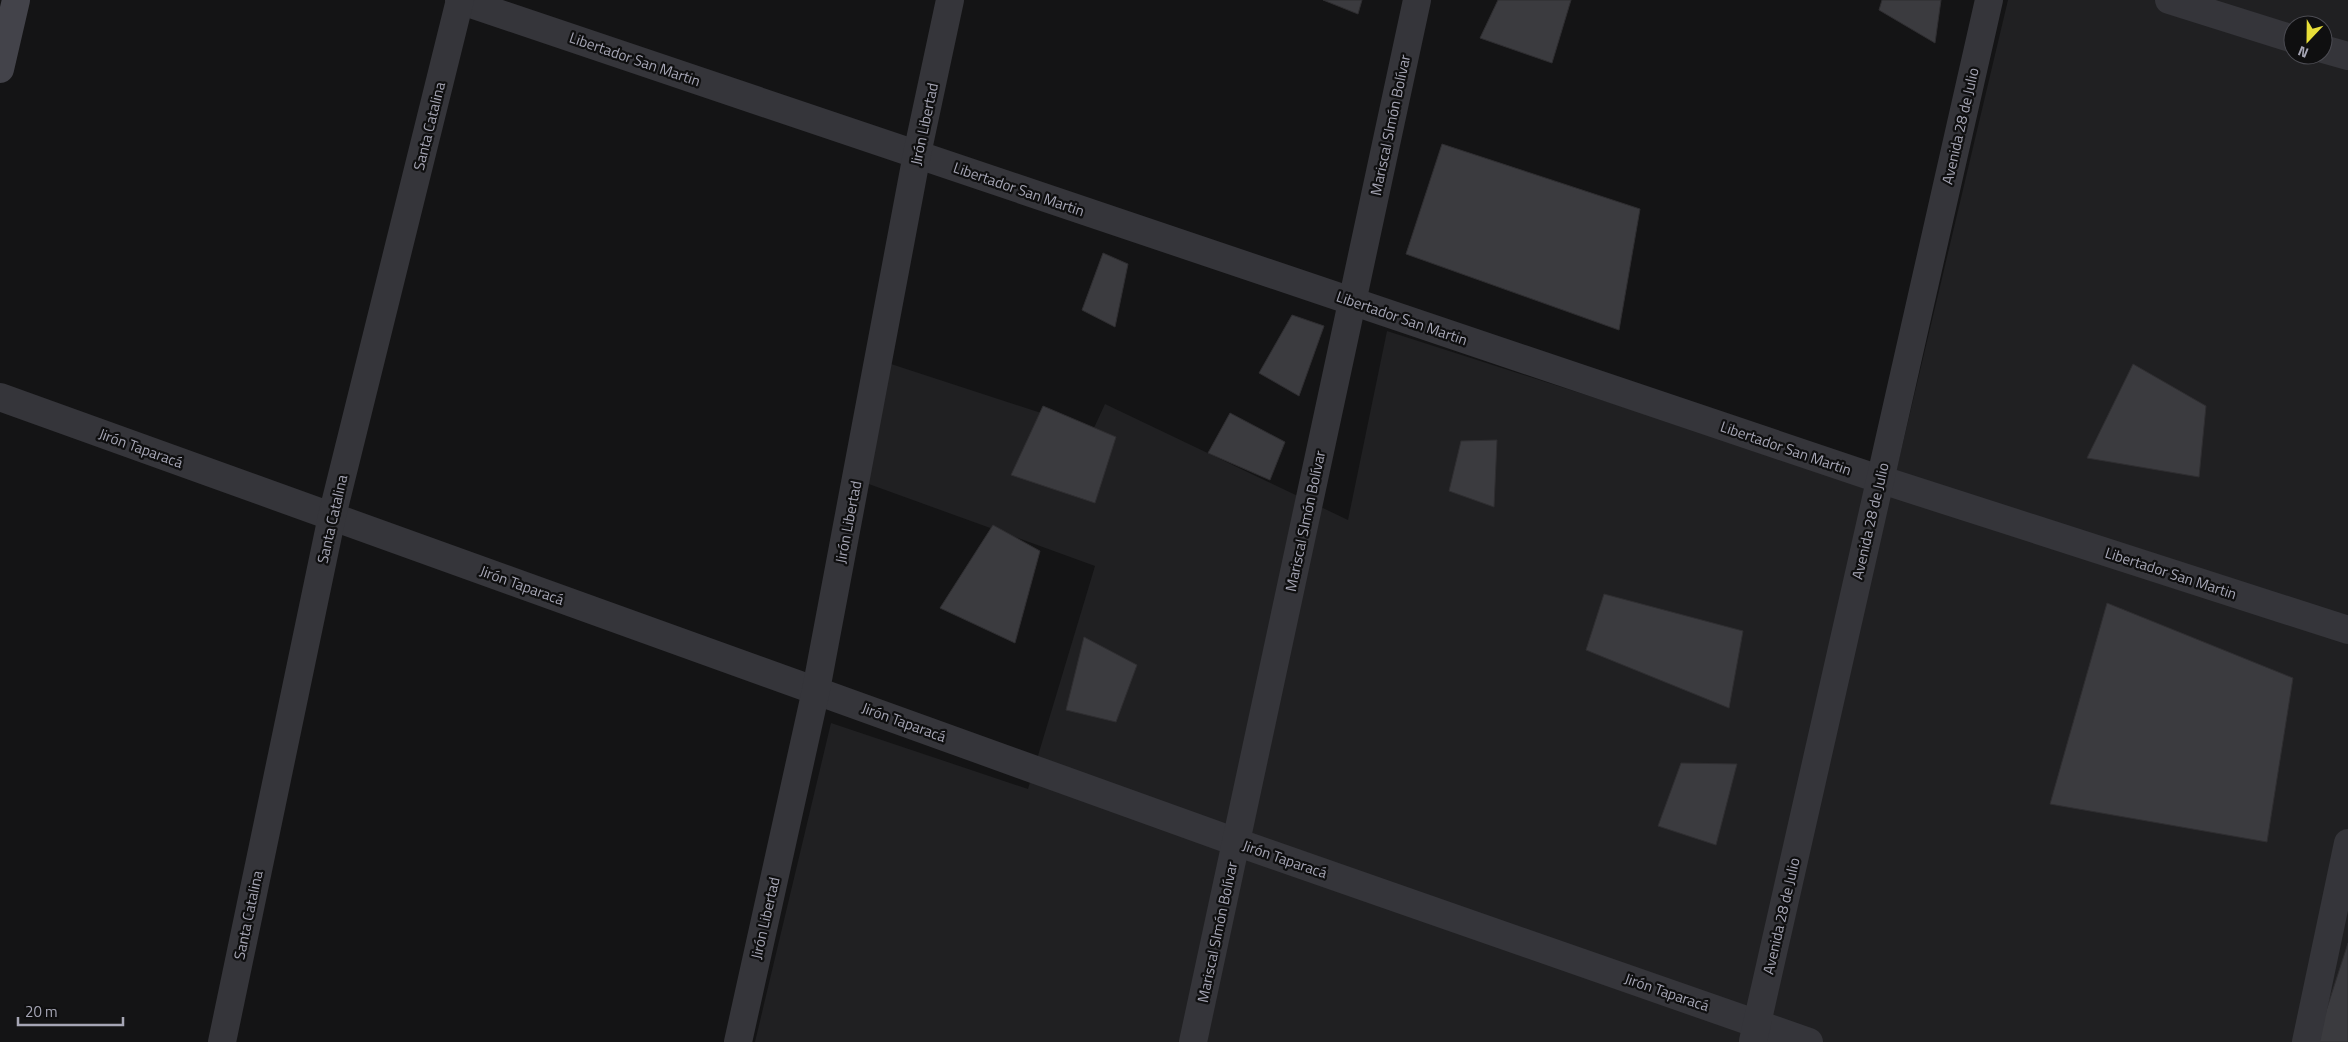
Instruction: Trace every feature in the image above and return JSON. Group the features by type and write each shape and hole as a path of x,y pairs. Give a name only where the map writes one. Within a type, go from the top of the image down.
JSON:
{"street":[{"path":"0,69 16,0"},
{"name":"Libertador San Martin","path":"459,0 1879,479 2348,630"},
{"name":"Santa Catalina","path":"222,1042 332,516 459,0"},
{"name":"Jirón Libertad","path":"738,1042 816,690 917,154 950,0"},
{"name":"Mariscal SImón Bolívar","path":"1193,1042 1417,0"},
{"name":"Avenida 28 de Julio","path":"1755,1033 1989,0"},
{"path":"2169,0 2283,36"},
{"path":"2333,51 2348,56"},
{"name":"Jirón Taparacá","path":"0,397 1236,842 1755,1033 1808,1042"},
{"path":"2306,1042 2348,843"}],"shaded area":[{"path":"2008,0 2348,0 2348,1042 755,1042 831,723 1028,789 1095,566 866,483 891,364 1093,430 1105,404 1348,520 1387,331 1891,493"}],"building":[{"path":"1323,0 1362,0 1358,14"},
{"path":"1498,0 1571,0 1552,63 1480,38"},
{"path":"1882,0 1941,0 1935,43 1879,10"},
{"path":"1442,144 1640,209 1619,330 1406,254"},
{"path":"1103,253 1128,264 1115,327 1082,310"},
{"path":"1292,315 1324,326 1299,396 1259,373"},
{"path":"2133,364 2206,406 2199,477 2087,458"},
{"path":"1043,406 1116,437 1095,503 1011,475"},
{"path":"1230,413 1285,442 1270,480 1208,453"},
{"path":"1497,440 1494,507 1449,491 1461,441"},
{"path":"993,525 1040,551 1015,643 940,608"},
{"path":"1604,594 1743,631 1729,708 1586,650"},
{"path":"2107,603 2293,678 2267,842 2050,804"},
{"path":"1084,637 1137,665 1116,722 1066,710"},
{"path":"1681,763 1737,764 1716,845 1658,826"},
{"path":"2348,943 2348,1042 2316,1042"}]}
